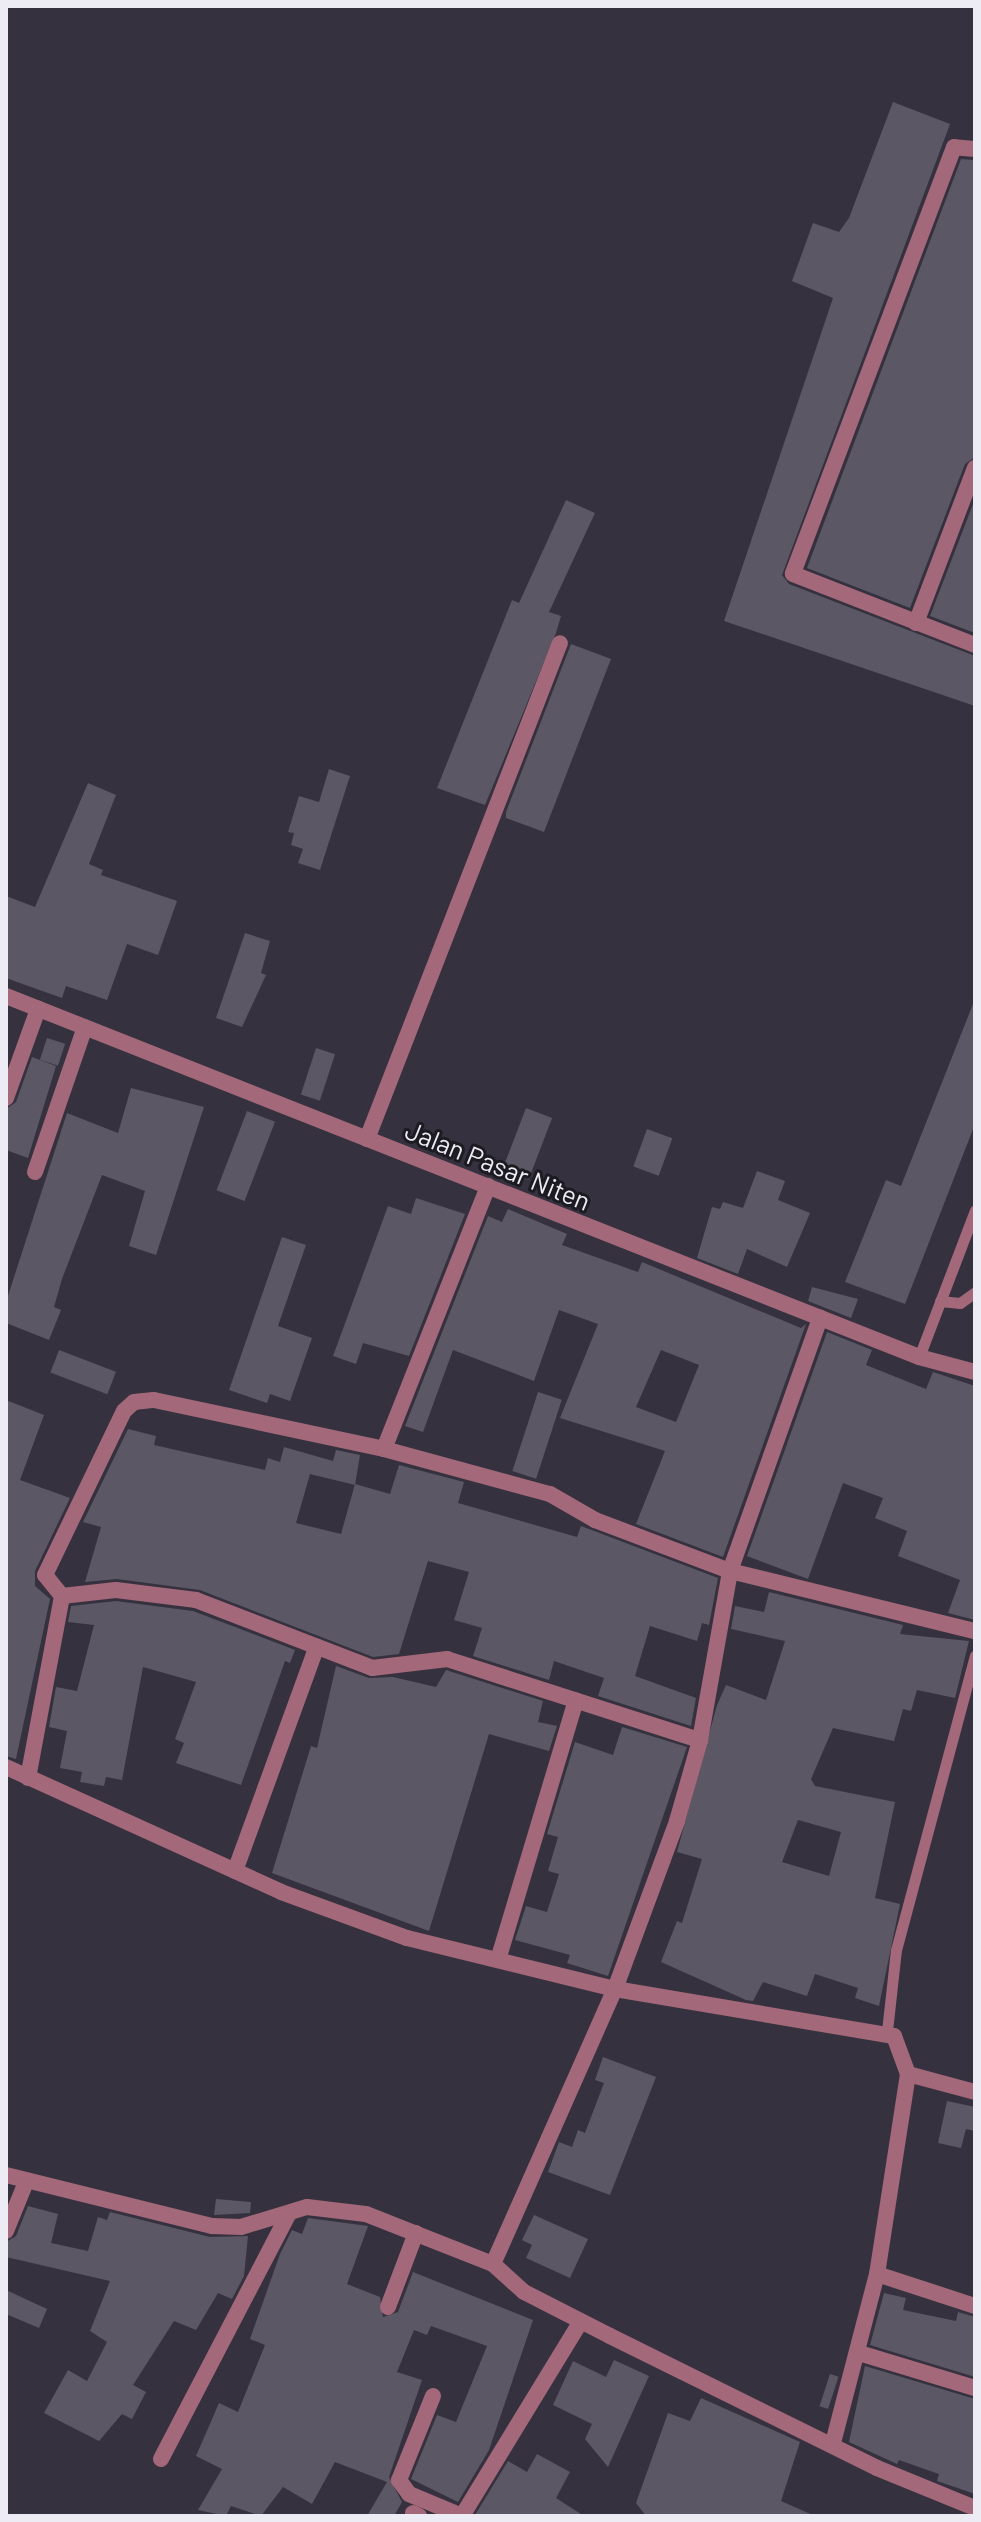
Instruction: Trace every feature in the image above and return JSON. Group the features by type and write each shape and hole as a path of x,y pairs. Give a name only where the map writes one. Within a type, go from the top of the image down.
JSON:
{"street":[{"path":"975,149 954,147 793,574 975,645"},
{"path":"916,623 975,468"},
{"path":"367,1139 560,643"},
{"name":"Jalan Pasar Niten","path":"6,996 919,1357 975,1372"},
{"path":"6,1098 38,1009"},
{"path":"35,1172 85,1027"},
{"path":"384,1449 488,1186"},
{"path":"493,2264 615,1989 700,1740 730,1571 820,1318"},
{"path":"28,1778 62,1596 45,1575 124,1411 134,1402 154,1400 384,1449 550,1494 595,1520 730,1571 975,1631"},
{"path":"62,1596 116,1590 196,1600 372,1668 447,1659 700,1740"},
{"path":"235,1871 317,1646"},
{"path":"498,1960 576,1700"},
{"path":"6,1767 235,1871 407,1938 615,1989 891,2033 905,2067 877,2274 859,2353 833,2443"},
{"path":"905,2067 975,2092"},
{"path":"6,2175 212,2226 241,2227 289,2213 328,2207 416,2233 493,2264 524,2292 610,2336 975,2508"},
{"path":"6,2231 26,2182"},
{"path":"161,2459 289,2213"},
{"path":"388,2307 416,2233"},
{"path":"877,2274 975,2306"},
{"path":"433,2396 399,2480 409,2494 462,2516 582,2322"},
{"path":"859,2353 975,2388"}],"lane":[{"path":"919,1357 975,1210"},
{"path":"940,1301 960,1303 975,1292"},
{"path":"891,2033 896,1950 975,1655"}],"building":[{"path":"893,102 950,124 782,575 789,584 975,656 975,706 724,621 833,298 792,281 813,223 839,232 849,218"},
{"path":"961,159 975,160 975,457 965,464 910,608 807,568"},
{"path":"975,499 975,633 930,616"},
{"path":"566,500 595,513 549,612 561,616 556,633 485,805 437,788 512,600 519,603"},
{"path":"571,644 611,659 544,832 506,818 506,812"},
{"path":"329,769 350,776 320,870 298,863 303,849 291,845 294,833 288,832 299,796 319,802"},
{"path":"88,783 116,795 89,864 103,870 101,875 177,901 158,955 127,944 107,1000 66,986 62,998 6,978 6,896 35,907"},
{"path":"245,933 270,941 261,973 266,975 242,1027 216,1018"},
{"path":"973,1004 975,1124 905,1304 845,1282 886,1180 901,1186"},
{"path":"47,1038 65,1044 58,1066 40,1060"},
{"path":"316,1048 335,1054 320,1101 301,1095"},
{"path":"32,1057 56,1066 28,1158 6,1150 6,1109 16,1102"},
{"path":"131,1088 204,1107 156,1255 129,1246 145,1191 102,1175 62,1279 54,1307 61,1310 49,1340 6,1323 6,1302 67,1113 118,1133"},
{"path":"526,1108 552,1118 528,1180 502,1170"},
{"path":"247,1111 275,1122 245,1201 217,1190"},
{"path":"647,1129 672,1138 659,1176 633,1167"},
{"path":"757,1171 785,1181 778,1200 810,1213 787,1267 747,1249 738,1274 697,1258 712,1207 720,1209 723,1202 743,1208"},
{"path":"416,1198 465,1214 409,1356 363,1343 356,1364 333,1356 388,1206 411,1214"},
{"path":"508,1209 567,1234 562,1245 638,1272 642,1262 801,1328 806,1324 723,1557 636,1524 665,1451 560,1418 598,1324 559,1310 534,1381 453,1350 423,1432 405,1426 488,1216 502,1222","holes":["661,1350 699,1365 676,1422 636,1407"]},
{"path":"282,1237 306,1245 278,1326 312,1338 290,1401 270,1394 267,1403 229,1390"},
{"path":"812,1287 858,1299 851,1318 808,1301"},
{"path":"827,1332 872,1350 866,1365 926,1389 933,1372 975,1386 975,1620 948,1613 960,1580 898,1556 907,1531 875,1518 883,1498 843,1483 808,1579 747,1556"},
{"path":"59,1350 116,1372 107,1394 50,1372"},
{"path":"538,1392 562,1400 536,1479 512,1471"},
{"path":"6,1400 44,1415 20,1480 70,1498 35,1571 35,1586 50,1599 16,1759 6,1756"},
{"path":"128,1429 156,1436 154,1445 265,1470 268,1458 280,1462 284,1447 333,1461 336,1450 360,1455 355,1484 390,1494 399,1465 464,1482 458,1503 577,1537 581,1526 718,1578 709,1625 702,1623 697,1641 650,1626 635,1676 696,1698 691,1726 598,1696 604,1678 554,1661 549,1680 473,1656 482,1628 454,1620 469,1572 428,1561 399,1654 373,1657 200,1590 117,1579 85,1582 101,1527 83,1522","holes":["310,1474 355,1485 341,1534 296,1523"]},
{"path":"769,1592 903,1625 900,1634 969,1641 955,1698 917,1690 911,1711 903,1709 894,1741 833,1728 811,1779 815,1786 895,1802 875,1898 900,1904 879,2006 855,1998 858,1988 815,1974 807,1996 763,1982 753,2001 746,2000 661,1962 677,1921 682,1923 702,1859 677,1852 717,1705 726,1685 766,1700 785,1641 731,1629 735,1606 764,1612","holes":["798,1820 841,1832 829,1876 782,1862"]},
{"path":"116,1601 193,1611 295,1650 290,1663 285,1661 241,1785 176,1763 184,1743 175,1739 196,1682 143,1667 122,1780 106,1777 104,1786 80,1782 82,1772 60,1768 67,1731 49,1727 56,1687 77,1691 94,1625 68,1622 71,1606"},
{"path":"336,1666 369,1678 393,1677 436,1687 446,1670 543,1701 538,1722 557,1726 549,1751 489,1734 429,1931 272,1873 311,1746 317,1748"},
{"path":"622,1727 687,1747 608,1976 567,1963 570,1955 515,1940 526,1906 547,1912 559,1874 548,1871 558,1837 547,1834 575,1742 613,1755"},
{"path":"603,2057 656,2077 610,2195 548,2172 559,2142 572,2147 578,2130 585,2133 604,2083 595,2080"},
{"path":"947,2101 975,2107 975,2131 966,2129 961,2148 938,2143"},
{"path":"216,2199 251,2202 250,2213 214,2215"},
{"path":"28,2206 58,2214 51,2243 88,2251 98,2217 107,2220 110,2212 210,2237 248,2236 244,2276 232,2299 218,2293 196,2330 174,2321 133,2385 146,2392 132,2419 122,2414 99,2441 44,2413 68,2370 87,2381 107,2342 90,2331 110,2281 6,2257 6,2242 16,2236"},
{"path":"534,2215 588,2239 570,2278 526,2258 532,2245 522,2240"},
{"path":"308,2218 368,2226 347,2284 380,2297 383,2317 398,2312 413,2272 533,2320 489,2450 458,2502 411,2479 437,2415 456,2422 487,2346 431,2326 427,2335 414,2330 397,2372 422,2380 389,2477 402,2502 394,2516 367,2516 387,2482 335,2462 312,2504 283,2487 261,2516 231,2506 226,2516 198,2510 222,2469 196,2456 219,2403 238,2412 265,2345 250,2339 280,2254 292,2230 302,2234"},
{"path":"6,2290 47,2309 39,2328 6,2314"},
{"path":"884,2293 906,2298 903,2310 956,2321 958,2312 975,2317 975,2377 870,2345"},
{"path":"614,2360 649,2376 608,2467 585,2439 592,2424 553,2405 573,2361 606,2377"},
{"path":"865,2366 975,2399 975,2494 937,2481 939,2474 899,2460 897,2464 849,2442"},
{"path":"830,2374 839,2377 828,2409 819,2406"},
{"path":"701,2398 800,2442 781,2501 815,2516 646,2516 636,2503 668,2413 690,2421"},
{"path":"537,2454 570,2472 556,2498 584,2516 475,2515 508,2461 527,2472"}]}
